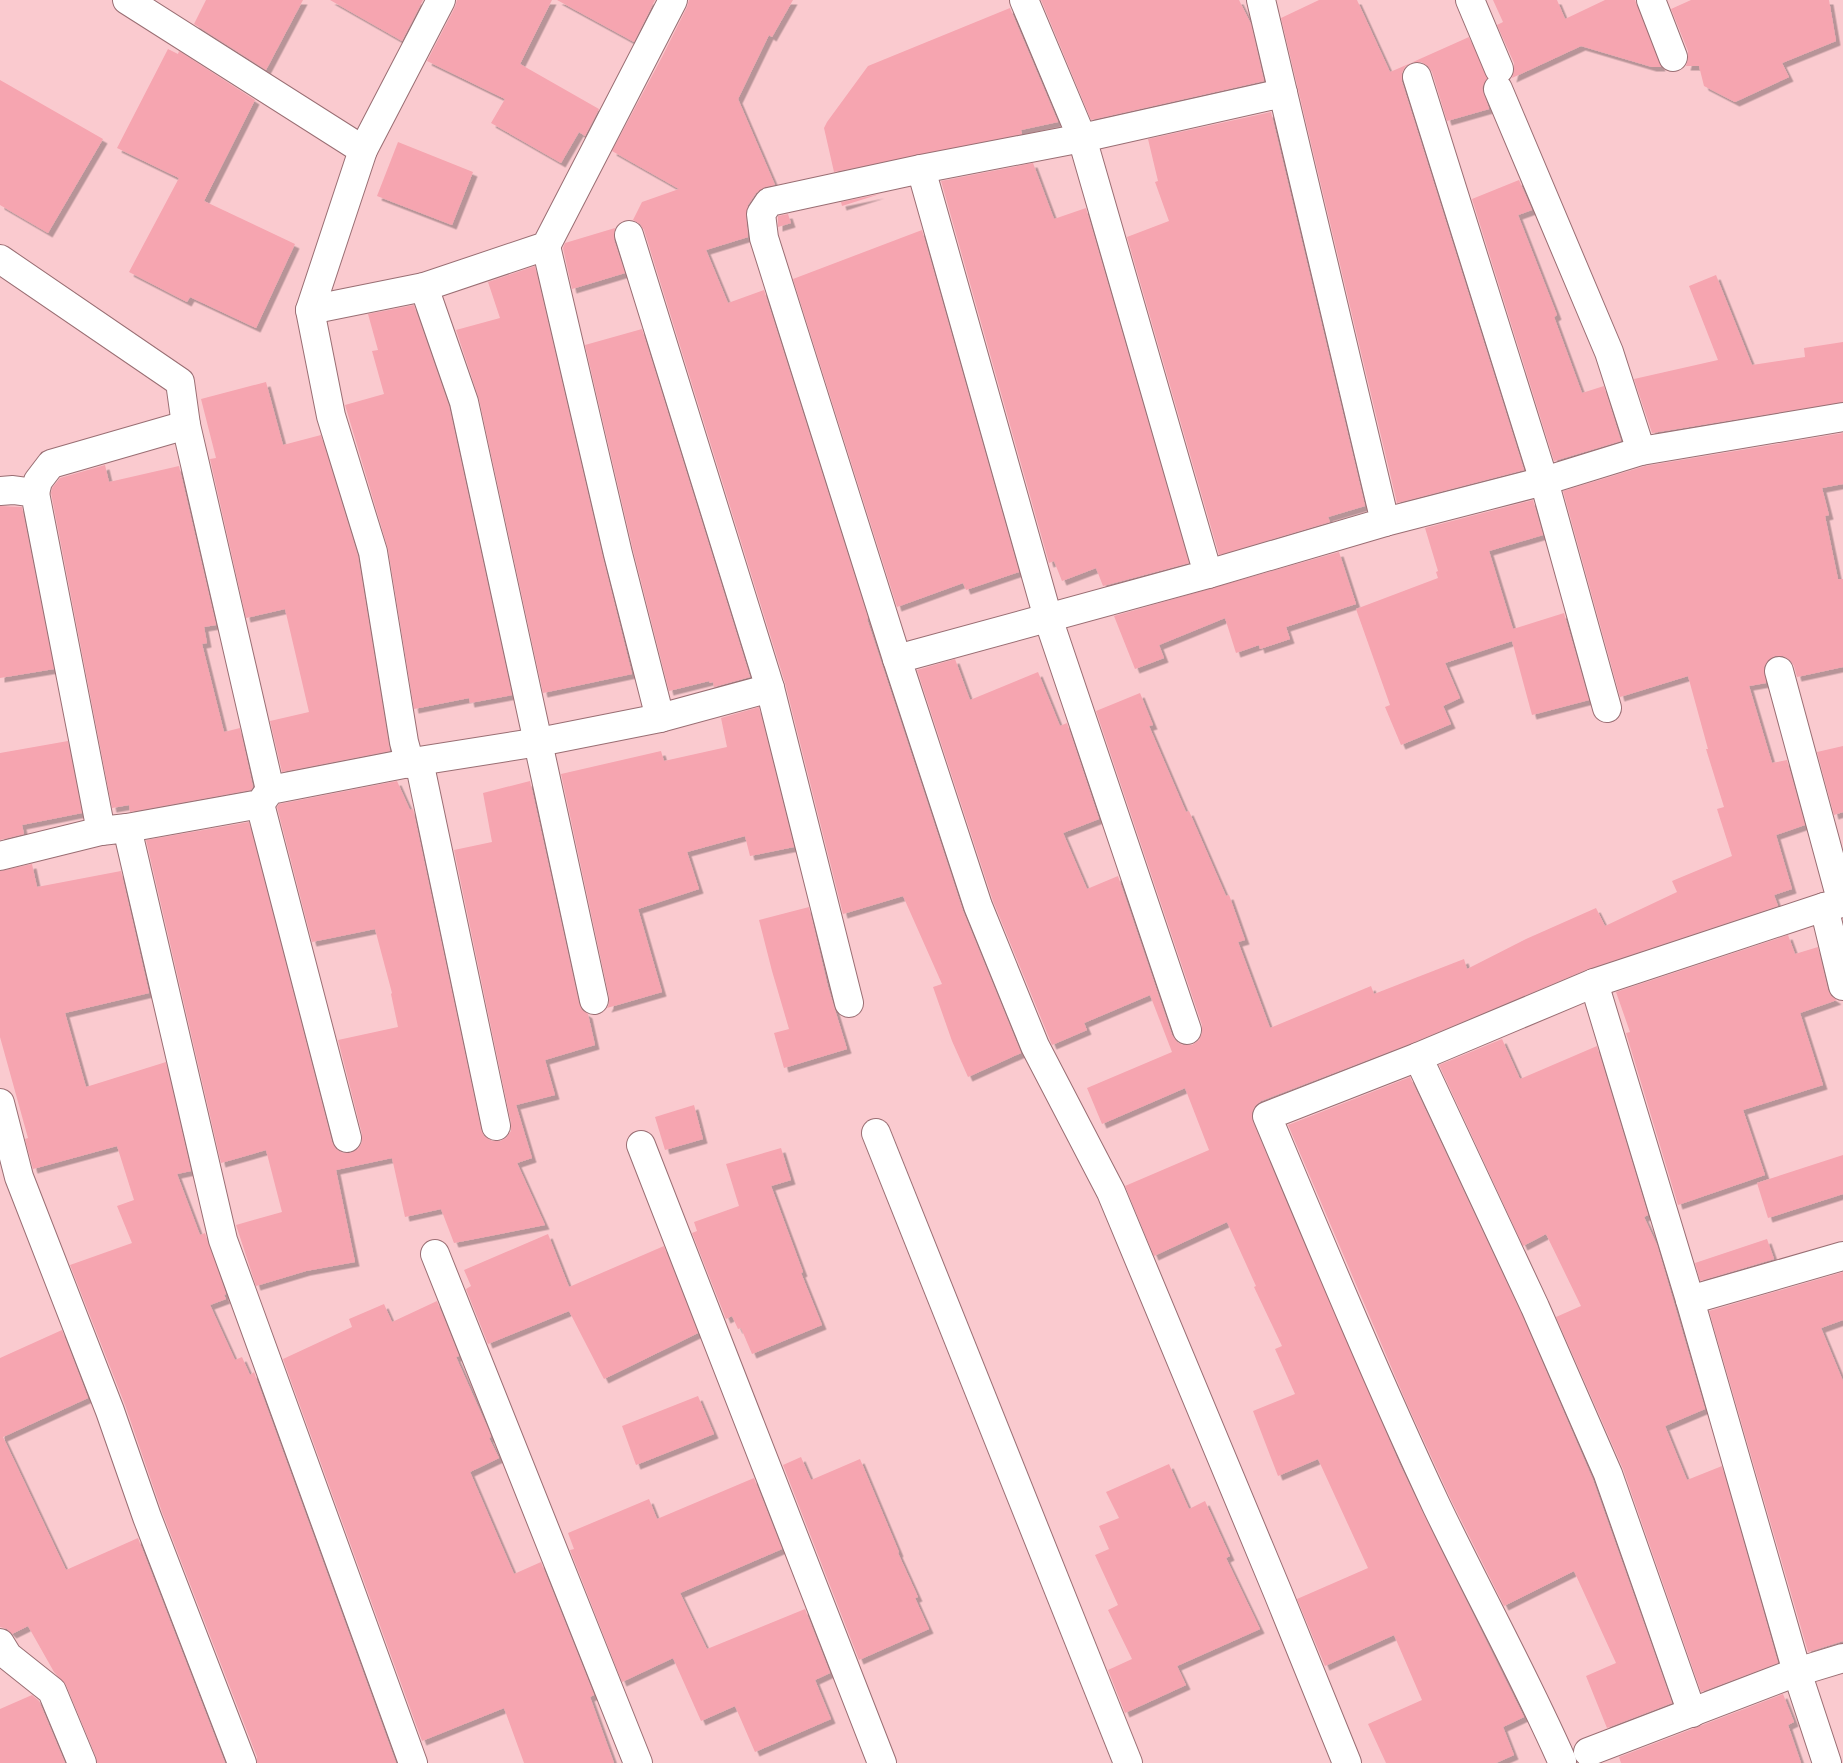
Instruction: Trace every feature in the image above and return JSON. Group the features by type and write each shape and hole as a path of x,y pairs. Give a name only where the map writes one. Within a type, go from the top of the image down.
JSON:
{"street":[{"path":"128,0 163,10 363,150"},
{"path":"441,0 363,150 310,310 331,416 373,552 404,742 414,763 496,1126"},
{"path":"660,718 618,554 546,246 673,0"},
{"path":"1024,0 1082,138 1208,574"},
{"path":"1261,0 1385,522"},
{"path":"1470,0 1498,79 1609,352 1641,451"},
{"path":"1651,0 1674,58"},
{"path":"1417,78 1544,480 1607,708"},
{"path":"1282,93 1082,138 769,202 761,214 764,238 897,659 978,906 1035,1046 1110,1192 1347,1763"},
{"path":"921,170 1048,618 1187,1030"},
{"path":"629,235 770,688 849,1003"},
{"path":"310,310 424,287 546,246"},
{"path":"0,259 180,382 186,425 265,797 347,1138"},
{"path":"424,287 464,402 594,1000"},
{"path":"897,659 1208,574 1385,522 1544,480 1641,451 1843,417"},
{"path":"186,425 51,464 38,481 36,493 114,830 223,1240 413,1763"},
{"path":"0,491 14,490 36,493"},
{"path":"1779,672 1836,904 1843,986"},
{"path":"0,856 414,763 539,742 660,718 770,688"},
{"path":"1836,904 1594,983 1418,1057 1267,1116 1351,1315 1438,1508 1535,1700 1559,1762 1590,1758 1692,1713 1797,1672 1843,1658"},
{"path":"1594,983 1690,1300 1797,1672 1827,1763"},
{"path":"1418,1057 1535,1307 1608,1474 1692,1713"},
{"path":"0,1103 19,1177 242,1763"},
{"path":"876,1133 1128,1763"},
{"path":"641,1145 882,1763"},
{"path":"435,1254 638,1763"},
{"path":"1690,1300 1843,1256"},
{"path":"0,1643 8,1656 52,1691 82,1763"}],"building":[{"path":"206,0 303,0 266,70 194,24"},
{"path":"330,0 423,0 402,41"},
{"path":"457,0 552,0 520,64 599,109 585,136 579,132 561,163 491,123 505,99 427,61"},
{"path":"557,0 655,0 634,42"},
{"path":"689,0 793,0 772,37 769,35 738,99 775,185 765,187 756,193 748,205 746,216 748,237 706,250 728,303 764,290 867,619 963,911 1021,1053 968,1077 952,1041 933,987 942,984 903,896 843,914 785,683 644,230 640,224 633,220 642,202 679,189 612,151 662,57"},
{"path":"1041,0 1239,0 1251,24 1264,81 1091,120"},
{"path":"1319,0 1357,0 1390,72 1411,63 1405,67 1402,73 1402,82 1524,470 1397,503 1281,18"},
{"path":"1493,0 1557,0 1565,19 1605,0 1635,0 1661,67 1652,67 1581,46 1512,78 1514,63 1497,25 1503,22"},
{"path":"1691,0 1829,0 1836,41 1782,63 1789,77 1735,102 1704,86 1699,66 1686,66 1688,51 1671,9"},
{"path":"1010,8 1058,122 1021,130 1022,134 834,172 824,128 868,66"},
{"path":"1469,37 1487,78 1482,88 1489,109 1447,121 1432,72 1428,66 1421,62 1413,62"},
{"path":"168,49 178,54 179,51 255,100 204,201 295,244 256,328 190,297 187,302 129,272 179,178 117,148"},
{"path":"0,80 103,139 48,233 0,205"},
{"path":"1271,112 1365,506 1328,517 1330,522 1219,555 1127,237 1169,221 1155,182 1158,181 1148,139"},
{"path":"398,142 473,172 452,225 377,196"},
{"path":"1033,163 1054,219 1086,208 1189,563 1103,586 1096,568 1062,581 1054,561 1049,563 941,181"},
{"path":"1519,180 1532,210 1518,215 1557,315 1554,317 1582,393 1604,386 1621,441 1554,461 1472,199"},
{"path":"880,194 842,206 841,202"},
{"path":"788,214 791,223 778,227 778,216"},
{"path":"615,228 614,240 625,273 572,289 563,248 565,243"},
{"path":"922,230 1019,572 966,590 963,583 897,607 793,279"},
{"path":"535,266 632,674 543,693 479,399 456,330 500,318 488,282"},
{"path":"1716,275 1752,365 1805,357 1804,348 1843,342 1843,402 1652,433 1634,379 1718,360 1689,286"},
{"path":"414,305 449,406 512,695 470,703 469,698 414,709 388,549 345,405 384,394 372,351 378,350 368,314"},
{"path":"642,329 750,677 714,687 713,682 710,683 709,681 669,691 633,550 585,345"},
{"path":"266,382 283,445 321,435 358,556 390,751 282,772 270,721 309,712 285,609 246,618 210,459 216,458 201,399"},
{"path":"1843,433 1843,484 1822,488 1829,515 1825,516 1838,579 1843,579 1843,667 1797,677 1790,660 1783,656 1775,656 1768,660 1764,667 1766,683 1749,686 1772,763 1787,760 1805,825 1776,835 1792,889 1774,895 1778,906 1588,969 1412,1043 1261,1101 1255,1106 1252,1113 1253,1122 1294,1220 1400,1465 1524,1717 1503,1727 1514,1755 1496,1763 1386,1763 1368,1724 1422,1700 1394,1635 1325,1666 1297,1599 1368,1568 1318,1459 1278,1476 1253,1411 1295,1394 1275,1349 1282,1346 1254,1287 1256,1286 1227,1222 1154,1256 1125,1186 1209,1150 1185,1088 1102,1124 1087,1088 1172,1052 1150,995 1084,1023 1087,1030 1052,1045 993,901 917,670 955,659 970,700 1038,672 1060,726 1067,723 1099,819 1063,833 1087,889 1118,876 1172,1035 1177,1042 1183,1045 1192,1045 1199,1040 1202,1033 1202,1025 1096,711 1140,693 1153,725 1149,726 1186,812 1189,811 1226,896 1229,895 1245,940 1238,942 1270,1028 1371,986 1374,994 1464,959 1467,969 1526,939 1596,908 1605,926 1677,892 1672,881 1732,856 1717,809 1724,807 1706,749 1708,749 1688,676 1620,697 1563,491 1645,466"},
{"path":"105,465 109,482 179,466 216,625 204,627 207,643 202,644 224,732 240,728 253,787 251,790 130,812 129,805 112,808 51,493 52,488 60,478"},
{"path":"1533,500 1543,535 1489,551 1513,629 1564,613 1589,700 1532,715 1512,641 1445,663 1460,698 1443,706 1451,724 1401,745 1385,707 1390,705 1356,609 1438,578 1436,572 1438,571 1425,528"},
{"path":"0,506 22,507 54,669 0,678"},
{"path":"1339,552 1356,604 1286,627 1290,639 1260,649 1259,645 1236,653 1225,618 1159,645 1164,658 1135,669 1114,616"},
{"path":"759,707 794,847 750,856 745,836 687,852 699,889 638,909 662,992 607,1008 609,997 561,774 661,751 664,761 727,747 721,718"},
{"path":"68,741 82,813 22,825 24,834 0,840 0,753"},
{"path":"1843,746 1843,812 1834,815 1817,752"},
{"path":"397,781 410,810 413,809 481,1129 484,1136 492,1141 500,1141 506,1138 511,1131 511,1123 454,850 492,842 483,793 530,781 579,1003 582,1010 588,1014 595,1045 545,1060 555,1095 516,1105 532,1158 517,1163 545,1225 454,1243 441,1209 405,1217 392,1158 336,1170 355,1262 306,1271 256,1286 236,1225 282,1212 266,1150 221,1163 146,840 249,822 332,1142 336,1149 343,1153 350,1153 358,1149 362,1142 362,1134 338,1040 398,1027 392,993 375,929 312,942 277,807 279,804"},
{"path":"32,864 37,887 121,871 149,993 65,1013 86,1087 166,1062 191,1171 177,1174 200,1235 205,1233 226,1294 224,1295 226,1299 210,1305 235,1360 242,1357 250,1375 254,1372 396,1763 257,1763 257,1757 162,1512 125,1405 70,1265 132,1243 117,1206 134,1200 117,1146 33,1169 25,1139 28,1138 0,1037 0,871"},
{"path":"809,907 828,987 847,1049 784,1068 774,1033 789,1029 759,920"},
{"path":"1788,935 1795,954 1818,947 1828,990 1831,996 1837,1000 1800,1013 1823,1085 1743,1110 1765,1175 1678,1205 1626,1033 1630,1032 1616,992"},
{"path":"1502,1039 1520,1079 1597,1046 1648,1215 1644,1217 1657,1245 1705,1409 1665,1426 1687,1480 1722,1466 1778,1663 1701,1692 1623,1469 1556,1317 1581,1306 1546,1234 1523,1246 1439,1065"},
{"path":"1410,1077 1521,1313 1593,1480 1672,1703 1607,1728 1586,1676 1616,1663 1574,1571 1504,1606 1451,1500 1407,1404 1288,1125"},
{"path":"694,1105 703,1139 665,1150 655,1117"},
{"path":"781,1148 791,1180 771,1186 803,1272 801,1273 822,1325 752,1354 741,1328 738,1329 732,1316 726,1319 692,1233 697,1231 694,1222 739,1206 726,1164"},
{"path":"1843,1155 1843,1194 1768,1218 1757,1183"},
{"path":"548,1234 569,1287 664,1246 698,1333 604,1379 569,1311 488,1344 466,1289 471,1286 464,1270"},
{"path":"1767,1239 1774,1259 1700,1281 1695,1263"},
{"path":"1843,1272 1843,1320 1821,1328 1843,1381 1843,1641 1808,1652 1709,1311"},
{"path":"437,1301 459,1356 456,1357 499,1458 470,1472 514,1574 541,1562 594,1695 590,1697 614,1763 524,1763 504,1708 422,1741 283,1359 352,1327 349,1319 384,1304 392,1322"},
{"path":"62,1330 88,1398 3,1437 66,1570 138,1538 225,1763 97,1763 66,1685 54,1672 28,1626 12,1634 7,1629 0,1627 0,1358"},
{"path":"698,1396 714,1434 636,1465 622,1426"},
{"path":"801,1457 811,1480 860,1459 918,1597 915,1598 929,1629 859,1660 783,1465"},
{"path":"1169,1464 1189,1509 1205,1501 1230,1556 1226,1558 1260,1629 1177,1666 1186,1685 1125,1713 1108,1670 1132,1659 1108,1610 1118,1605 1095,1555 1109,1549 1099,1526 1119,1518 1106,1492"},
{"path":"754,1478 782,1549 680,1593 707,1649 805,1609 830,1673 815,1680 831,1719 755,1752 735,1706 701,1721 673,1658 622,1682 570,1550 574,1549 568,1533 649,1499 657,1519"},
{"path":"1783,1694 1794,1722 1788,1725 1801,1763 1621,1763 1619,1757"},
{"path":"32,1695 39,1701 65,1763 0,1763 0,1709"}]}
